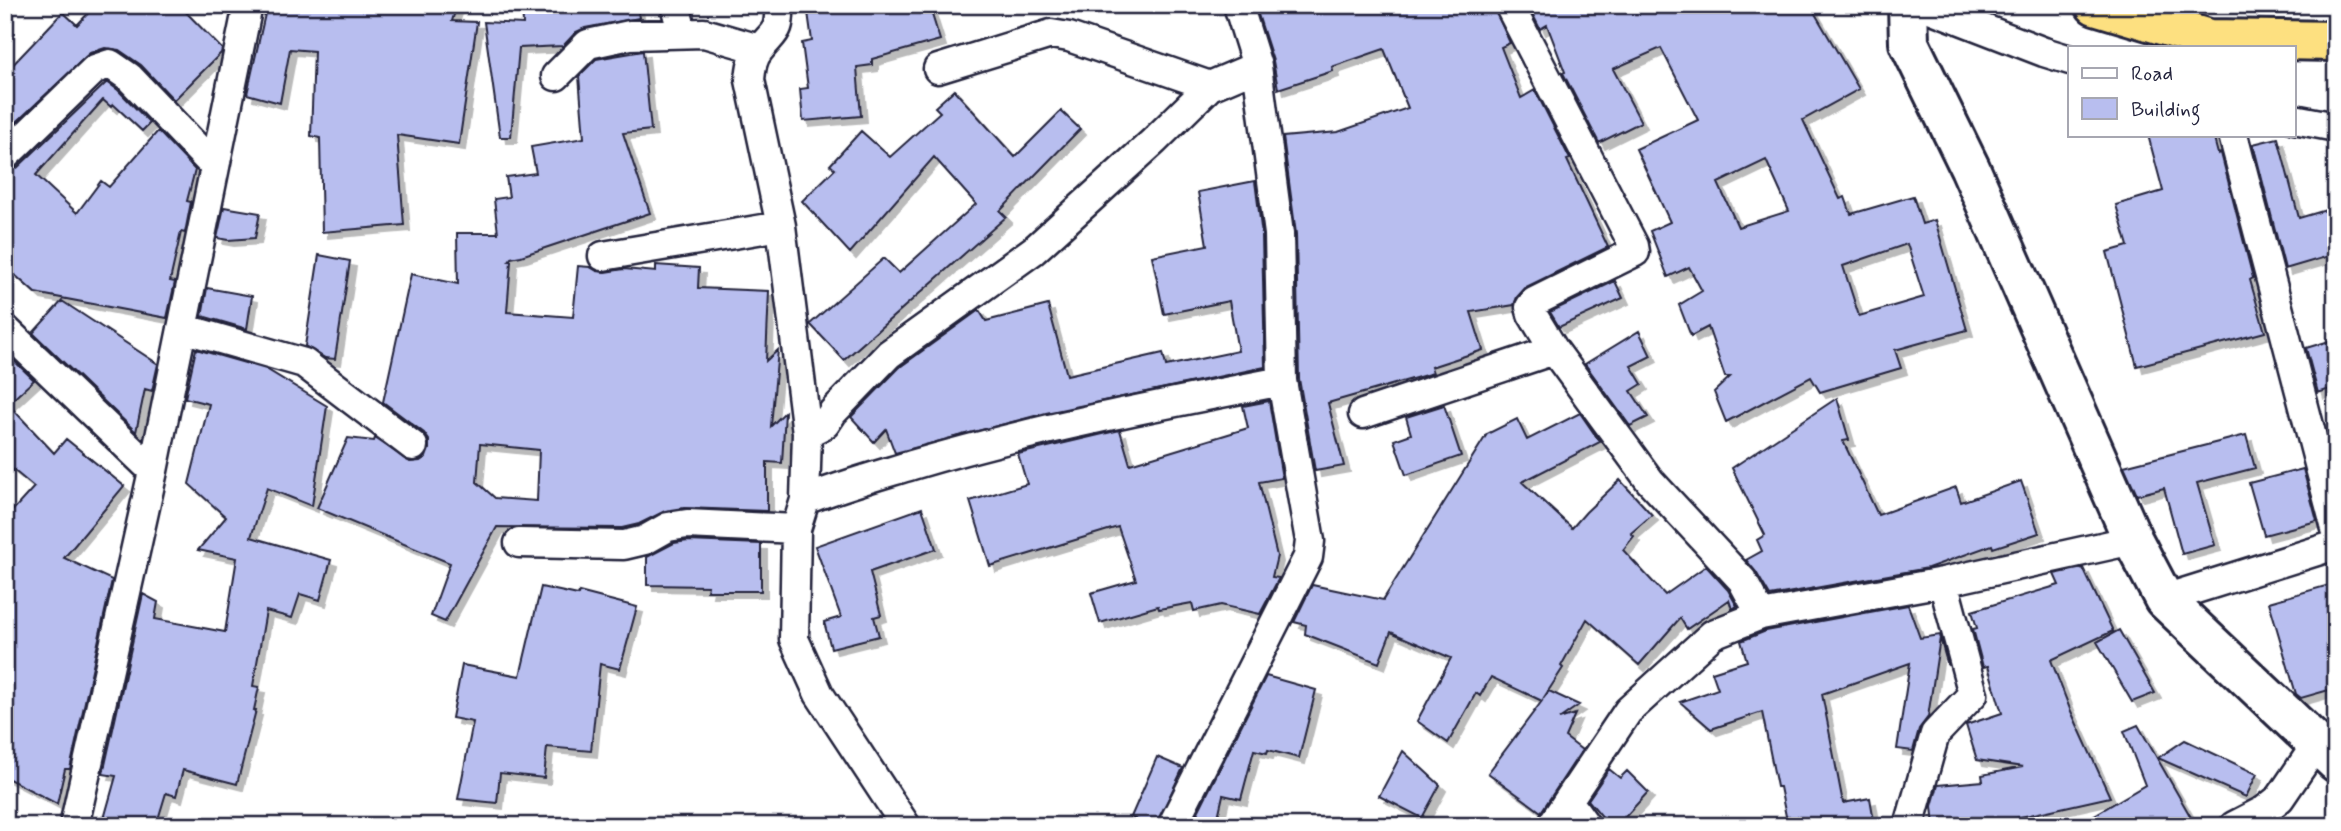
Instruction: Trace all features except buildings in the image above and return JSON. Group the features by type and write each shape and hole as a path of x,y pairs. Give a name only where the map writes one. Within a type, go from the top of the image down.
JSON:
{"highway":[{"path":"2095,5 2210,43 2336,41"}],"street":[{"path":"74,826 153,471 248,5"},
{"path":"779,5 780,21 772,38 759,49 752,62 750,80 780,226 807,433 805,500 796,528 794,639 819,694 906,826"},
{"path":"1172,826 1308,557 1310,541 1282,381 1279,234 1257,65 1238,5"},
{"path":"1509,5 1635,252 1534,302 1530,307 1532,314 1554,350 1650,481 1742,580 1761,615"},
{"path":"1908,5 1909,43 1970,168 2133,540 2164,599 2326,753 2265,810 2234,826"},
{"path":"1922,5 2068,59"},
{"path":"556,76 588,44 630,35 678,18 704,33 759,49"},
{"path":"938,69 1051,34 1069,37 1210,86"},
{"path":"5,156 94,69 110,64 129,77 215,167"},
{"path":"807,433 825,424 833,412 889,354 1034,250 1210,86 1257,65"},
{"path":"2296,119 2336,127"},
{"path":"2233,136 2336,529"},
{"path":"603,256 780,226"},
{"path":"182,328 304,363 413,446"},
{"path":"5,329 153,471"},
{"path":"1363,414 1554,350"},
{"path":"805,500 986,443 1124,411 1282,381"},
{"path":"519,543 624,545 645,540 668,527 687,524 796,528"},
{"path":"1551,826 1628,711 1713,634 1761,615 1943,582 2133,540"},
{"path":"2164,599 2336,545"},
{"path":"1909,826 1935,734 1973,694 1943,582"},
{"path":"1568,801 1586,826"}]}
